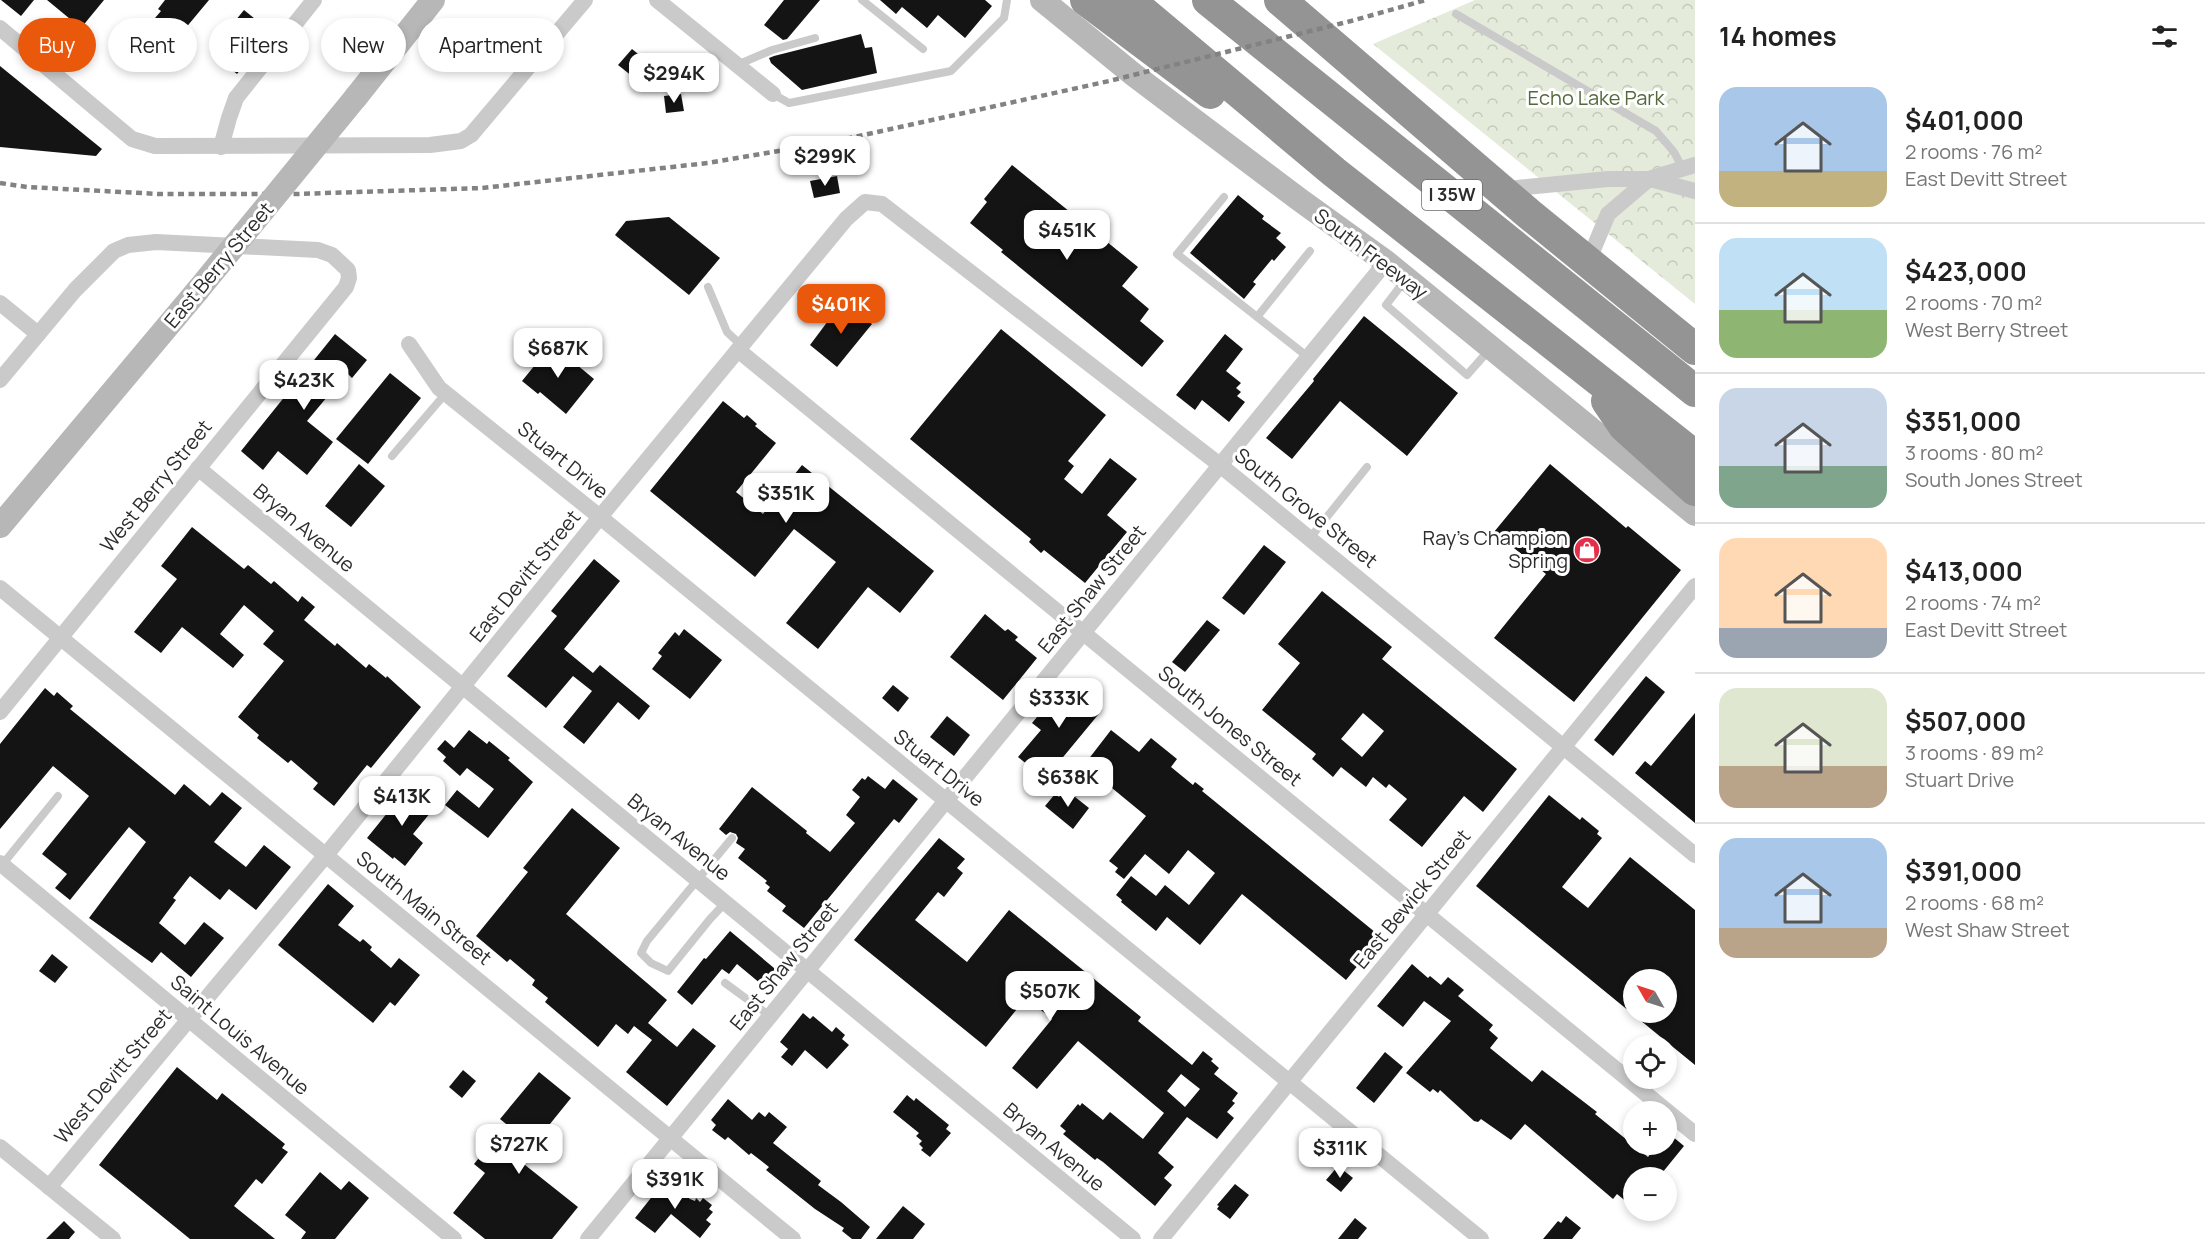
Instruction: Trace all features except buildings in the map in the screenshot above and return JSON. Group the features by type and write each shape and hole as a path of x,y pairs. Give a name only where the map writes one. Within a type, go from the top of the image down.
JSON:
{"highway":[{"path":"1086,0 1190,77 1284,156 1334,172"},
{"name":"South Freeway","path":"1129,0 1334,172 1695,456"},
{"name":"I 35W","path":"1208,0 1695,391"},
{"path":"1280,0 1529,214 1695,349"},
{"path":"1587,370 1624,426 1695,490"}],"main road":[{"name":"East Berry Street","path":"0,526 198,290 433,0"},
{"name":"South Freeway","path":"1042,0 1134,75 1386,262 1695,514"},
{"path":"1280,0 1695,332"}],"street":[{"path":"0,28 132,139 155,146 430,145 461,141 471,135 585,0"},
{"path":"657,0 773,94"},
{"path":"221,147 237,98 309,2"},
{"path":"1593,250 1608,214 1649,179 1689,167"},
{"path":"1517,188 1608,179 1649,179 1695,191"},
{"name":"East Devitt Street","path":"326,855 600,517 846,219 865,202 882,204"},
{"name":"South Grove Street","path":"882,204 1310,537 1695,855"},
{"name":"West Berry Street","path":"0,712 346,287 349,278 348,270 332,255 318,250 156,242 128,245 114,251 38,334"},
{"name":"East Shaw Street","path":"588,1239 1386,262"},
{"path":"0,303 38,334 0,380"},
{"name":"Stuart Drive","path":"409,344 439,388 600,517 1481,1239"},
{"name":"South Jones Street","path":"740,348 1083,633 1695,1134"},
{"name":"Bryan Avenue","path":"198,468 1133,1239"},
{"name":"East Bewick Street","path":"1161,1239 1695,586"},
{"name":"South Main Street","path":"0,588 794,1239"},
{"name":"West Devitt Street","path":"49,1187 326,855"},
{"name":"Saint Louis Avenue","path":"1,864 454,1239"},
{"path":"0,1146 112,1239"}],"lane":[{"path":"862,0 923,49"},
{"path":"773,94 789,104 951,71 1004,18 1006,0"},
{"path":"1456,14 1656,130 1689,167"},
{"path":"737,65 772,50 815,38"},
{"path":"1224,197 1177,254 1308,357"},
{"path":"1257,317 1310,251"},
{"path":"1407,279 1386,305 1467,375 1491,348"},
{"path":"708,287 727,332 740,348"},
{"path":"392,456 446,393"},
{"path":"1310,537 1366,467"},
{"path":"1,864 58,796"},
{"path":"725,903 668,970 651,963 641,953 647,941 732,838"},
{"path":"725,983 771,1016"}],"green space":[{"name":"Echo Lake Park","path":"1475,0 1695,0 1695,304 1373,44"}],"railway":[{"path":"0,183 27,187 159,194 296,194 482,188 708,163 832,142 1109,81 1426,0"}],"place":[{"name":"Ray's Champion Spring","path":"1587,550"}]}
